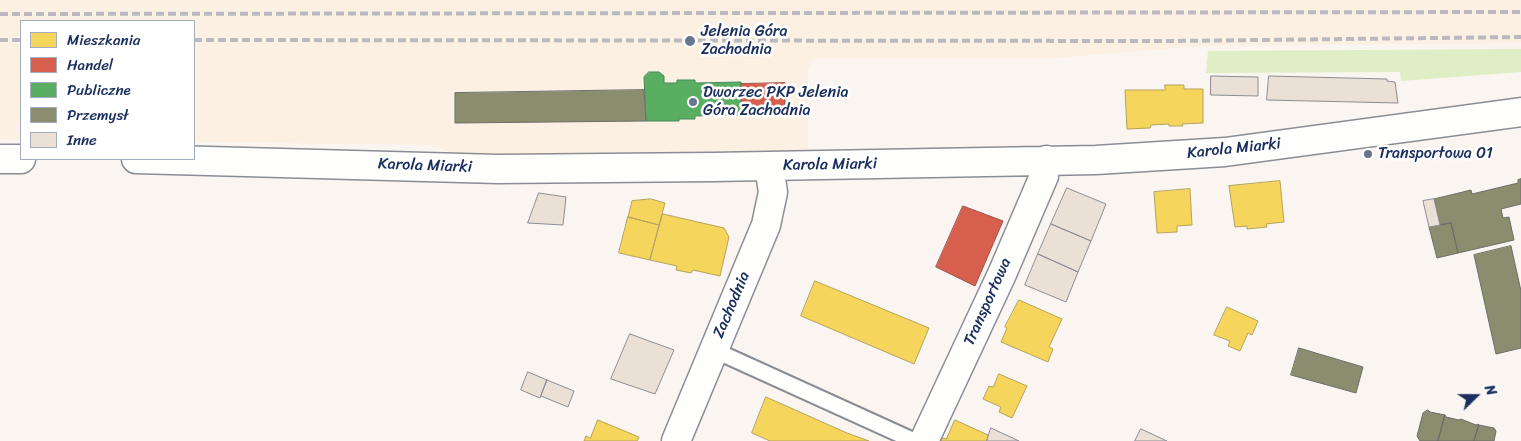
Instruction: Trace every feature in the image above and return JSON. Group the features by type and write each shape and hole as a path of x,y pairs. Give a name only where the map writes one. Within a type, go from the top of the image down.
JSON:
{"street":[{"name":"Karola Miarki","path":"172,160 498,169 1096,160 1225,152 1521,112"},
{"path":"0,159 20,159"},
{"name":"Transportowa","path":"917,440 1002,274 1044,176 1046,160"},
{"name":"Zachodnia","path":"676,441 766,225 773,192 769,166"}],"lane":[{"path":"714,350 917,440"}],"shaded area":[{"path":"0,0 1521,0 1521,43 1202,46 1041,59 814,59 808,69 808,153 458,155 429,145 195,142 195,20 20,20 20,140 0,139"}],"green space":[{"path":"1521,49 1521,72 1401,81 1400,72 1206,73 1208,51"}],"building: Mieszkania":[{"path":"1165,85 1184,85 1184,89 1203,89 1203,123 1182,124 1183,126 1169,126 1169,124 1151,125 1150,128 1127,129 1125,90 1165,90"},
{"path":"1280,181 1284,222 1266,224 1267,227 1247,229 1247,226 1235,227 1229,186"},
{"path":"1190,189 1192,225 1177,226 1177,232 1157,233 1154,192"},
{"path":"651,199 665,203 659,225 628,217 632,201"},
{"path":"663,214 724,228 729,237 720,276 693,270 691,273 676,270 677,266 650,260"},
{"path":"628,217 659,225 650,260 619,253"},
{"path":"815,281 929,328 914,364 801,316"},
{"path":"1019,300 1062,319 1049,347 1053,349 1048,362 1001,342 1007,328 1005,327"},
{"path":"1227,307 1258,321 1252,335 1248,333 1240,351 1228,346 1230,341 1214,335"},
{"path":"999,374 1027,386 1012,418 999,412 1001,407 983,399 989,386 993,387"},
{"path":"766,397 869,441 770,441 752,433"},
{"path":"598,420 639,437 637,441 584,441 586,436 590,438"},
{"path":"955,420 988,435 987,441 941,441 942,438 946,439"}],"building: Handel":[{"path":"785,83 785,113 741,114 741,84"},
{"path":"963,206 1003,221 975,286 936,267"}],"building: Publiczne":[{"name":"Dworzec PKP Jelenia Góra Zachodnia","path":"649,72 659,72 664,76 664,83 677,83 677,80 695,80 695,83 741,82 741,115 695,116 695,119 679,119 679,121 646,121 644,77"}],"building: Przemysł":[{"path":"644,90 646,121 455,123 455,93"},
{"path":"1521,179 1521,204 1501,209 1503,218 1509,217 1514,240 1458,253 1451,223 1440,225 1434,199 1471,190 1472,194 1518,183 1518,180"},
{"path":"1451,223 1458,253 1437,258 1429,227"},
{"path":"1511,246 1521,291 1521,348 1496,354 1474,255"},
{"path":"1299,348 1363,367 1356,393 1291,375"},
{"path":"1428,410 1445,415 1438,441 1420,441 1417,436 1423,413"},
{"path":"1445,415 1446,417 1478,424 1474,441 1438,441"},
{"path":"1479,425 1494,428 1496,431 1494,441 1474,441"}],"building: Inne":[{"path":"1211,76 1258,77 1258,96 1211,95"},
{"path":"1269,76 1387,79 1387,81 1395,82 1398,103 1267,100"},
{"path":"1067,188 1106,204 1091,241 1051,224"},
{"path":"539,193 566,197 563,225 528,223"},
{"path":"1434,199 1440,225 1429,227 1423,201"},
{"path":"1051,224 1091,241 1078,272 1038,254"},
{"path":"1038,254 1078,272 1066,302 1025,285"},
{"path":"630,334 674,350 655,394 611,379"},
{"path":"528,372 547,380 540,398 521,390"},
{"path":"547,380 574,391 568,407 541,396"},
{"path":"991,428 1019,441 987,441"},
{"path":"1141,429 1167,441 1135,441"}],"railway":[{"path":"0,14 1521,12"},
{"path":"195,40 1172,41 1521,37"},
{"path":"0,40 20,40"}],"place":[{"name":"Jelenia Góra Zachodnia","path":"690,41"},
{"name":"Dworzec PKP Jelenia Góra Zachodnia","path":"693,102"},
{"name":"Transportowa 01","path":"1368,154"}]}
